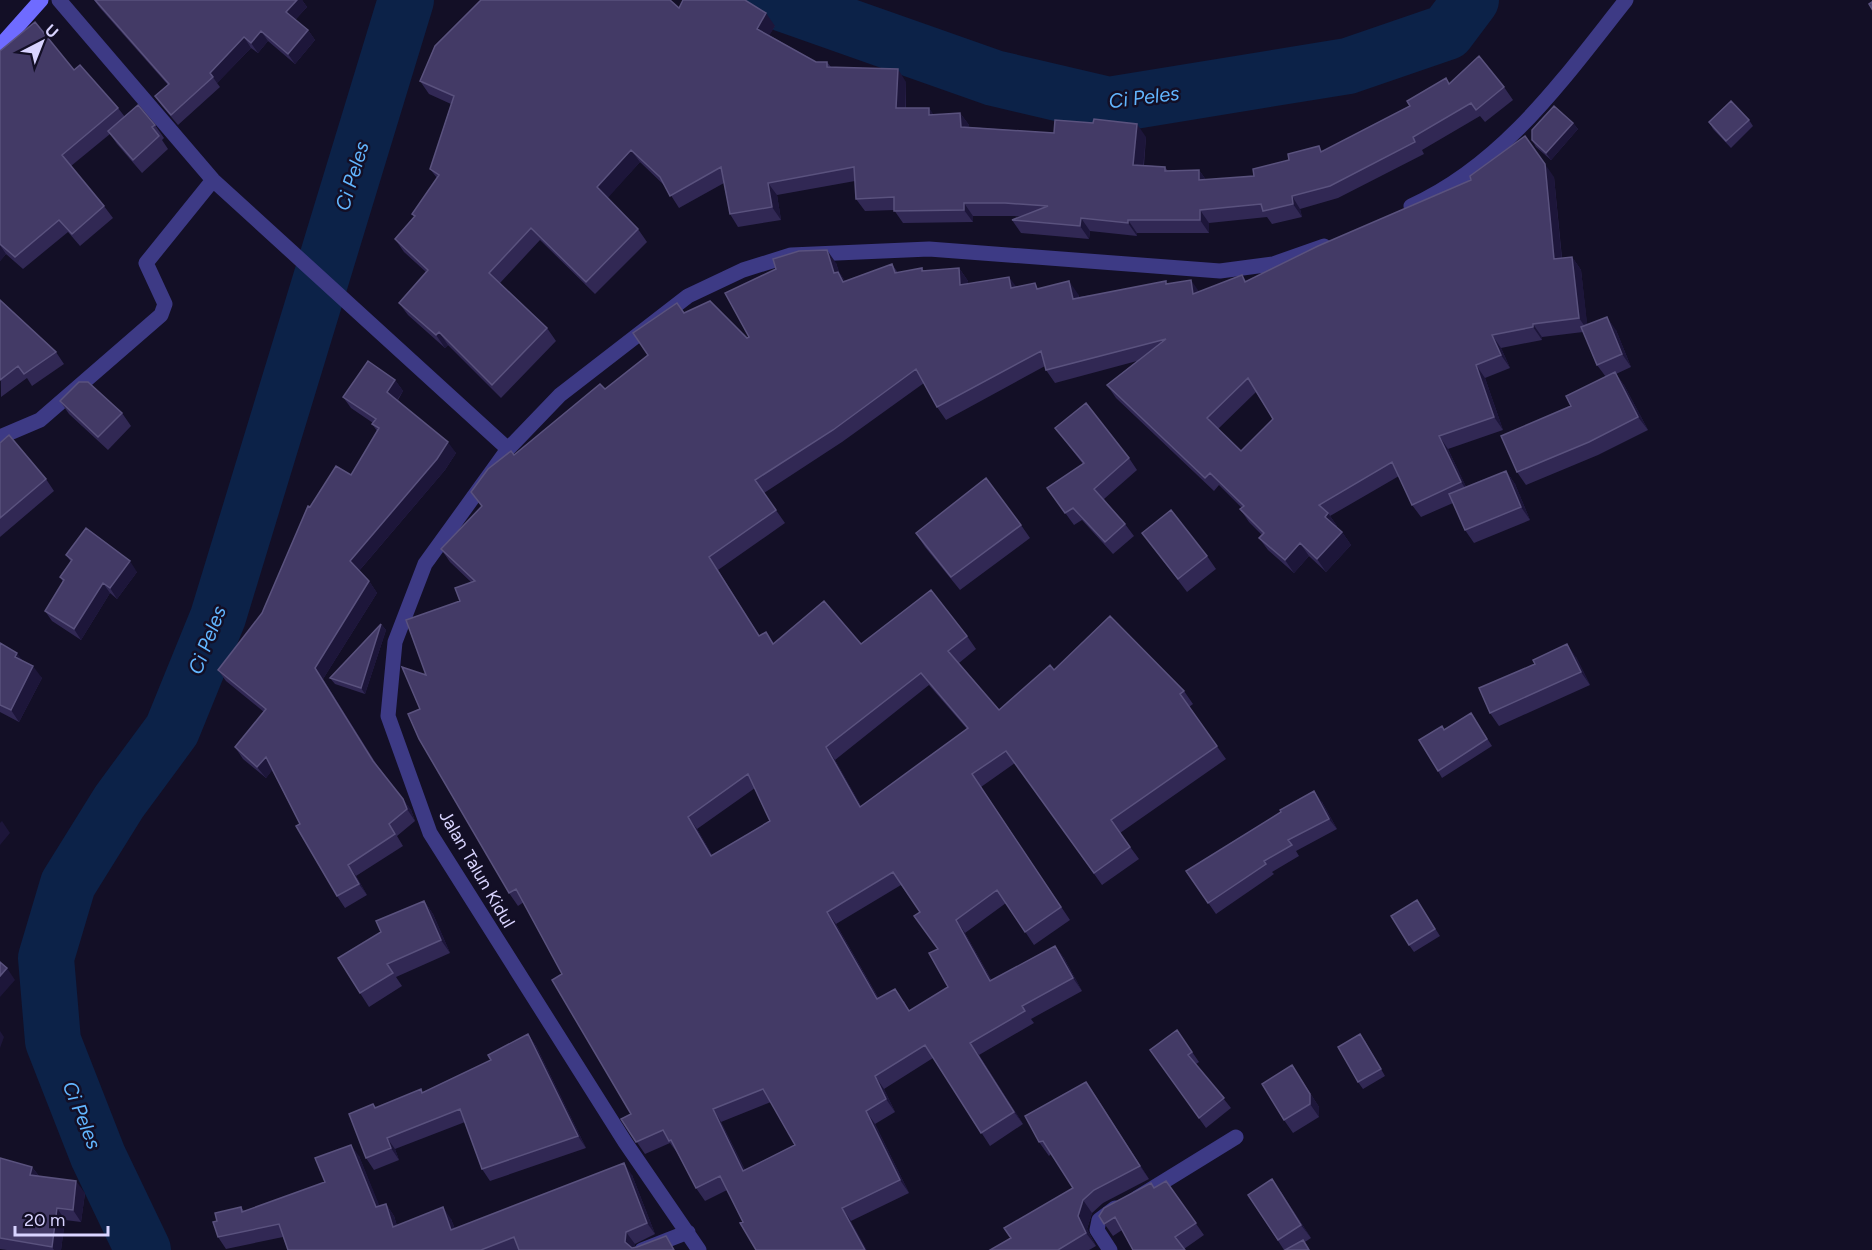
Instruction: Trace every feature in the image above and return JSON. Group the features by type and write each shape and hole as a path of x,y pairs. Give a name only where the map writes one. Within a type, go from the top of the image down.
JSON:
{"street":[{"path":"0,46 41,0"},
{"path":"59,0 213,180 406,359 508,449"},
{"path":"1394,214 1437,195 1471,172 1508,141 1562,82 1626,0"},
{"path":"0,437 40,420 161,315 165,304 146,263 213,180"},
{"name":"Jalan Talun Kidul","path":"699,1250 625,1142 430,833 388,716 395,642 425,564 508,449 560,395 688,296 743,270 791,255 929,249 1220,271 1273,264 1340,239"},
{"path":"1110,1250 1097,1230 1100,1220 1107,1212 1140,1196 1236,1137"},
{"path":"642,1250 688,1232"}],"building":[{"path":"95,0 297,0 286,12 308,30 288,54 261,31 251,43 244,37 210,73 213,77 171,115 155,96 169,84"},
{"path":"481,0 670,0 679,8 683,0 745,0 766,13 757,29 816,62 827,62 827,67 898,69 896,108 929,108 929,115 960,113 961,127 1054,133 1055,120 1093,123 1094,119 1137,124 1133,165 1165,167 1165,171 1199,170 1199,180 1254,176 1253,169 1289,160 1288,154 1319,146 1321,152 1410,106 1407,101 1446,78 1449,84 1479,56 1504,87 1476,110 1471,103 1413,137 1415,142 1330,186 1292,196 1293,204 1263,211 1261,204 1200,210 1200,220 1128,220 1128,223 1081,218 1080,226 1012,220 1048,206 1005,203 964,203 964,210 894,211 894,197 856,199 854,167 768,183 772,207 730,214 721,167 670,196 660,177 631,150 597,187 638,229 586,282 531,228 489,273 547,328 492,385 439,332 436,335 399,303 428,270 395,239 415,216 412,214 439,175 430,169 454,96 420,81 435,46"},
{"path":"35,22 74,70 80,65 118,108 62,155 104,206 72,234 59,220 15,257 0,244 0,51"},
{"path":"1731,101 1749,120 1726,141 1709,122"},
{"path":"138,105 155,125 152,127 159,136 133,160 108,131"},
{"path":"1554,106 1573,123 1546,153 1532,140 1532,130"},
{"path":"1525,136 1545,164 1554,259 1572,257 1579,318 1533,324 1533,327 1492,335 1501,355 1476,365 1494,417 1439,436 1461,482 1412,505 1392,462 1319,505 1328,513 1325,517 1342,532 1317,559 1300,543 1285,560 1259,538 1264,533 1240,509 1244,506 1210,473 1205,478 1107,385 1166,339 1046,370 1041,351 937,407 916,369 833,430 755,480 776,510 709,557 759,636 766,632 773,644 824,601 861,644 931,590 967,636 948,651 999,710 1050,665 1054,670 1110,616 1184,691 1180,694 1217,746 1111,820 1130,847 1094,873 1006,751 972,774 1061,907 1025,932 997,890 956,920 990,981 1055,946 1073,978 1022,1006 1025,1011 970,1043 1014,1112 981,1133 925,1045 875,1076 886,1099 866,1111 900,1180 842,1208 865,1250 756,1250 740,1223 743,1222 720,1176 696,1188 671,1140 669,1141 663,1130 636,1142 621,1119 631,1114 552,980 562,974 516,889 509,893 419,739 408,714 420,709 402,667 426,675 406,620 460,601 455,588 475,581 441,549 482,506 471,492 488,469 511,451 514,455 600,384 605,389 648,355 633,333 677,303 684,313 710,301 747,338 749,337 725,293 776,269 773,259 799,251 827,250 834,273 838,272 843,282 892,264 895,273 922,268 922,271 959,268 960,285 1009,277 1011,288 1035,283 1037,289 1069,281 1073,299 1166,281 1166,284 1191,280 1193,294 1242,275 1245,282 1318,246 1471,180 1470,176","holes":["1248,378 1273,419 1241,451 1207,418","921,673 968,728 860,807 826,747","748,774 770,821 711,856 688,817","893,872 920,912 914,916 938,949 929,953 948,987 909,1011 895,989 877,999 827,912","763,1089 795,1145 743,1171 713,1109"]},
{"path":"0,300 56,352 24,374 18,366 0,380"},
{"path":"1607,317 1622,354 1597,365 1581,327"},
{"path":"368,361 395,380 387,392 448,442 437,459 350,561 369,581 315,668 373,761 403,799 407,809 389,824 395,834 348,865 359,884 337,896 296,826 300,824 266,757 257,767 235,747 266,709 218,670 262,613 308,506 310,507 336,466 351,475 379,428 372,424 376,419 343,397"},
{"path":"1615,372 1638,417 1589,442 1517,472 1501,436 1571,406 1566,396"},
{"path":"79,382 88,382 122,413 98,437 60,401"},
{"path":"1086,403 1129,458 1094,489 1125,524 1105,542 1073,508 1065,513 1047,488 1084,463 1055,428"},
{"path":"9,435 46,479 0,518 0,443"},
{"path":"1506,471 1521,507 1465,530 1449,494"},
{"path":"986,478 1021,525 951,577 916,533"},
{"path":"1171,510 1207,556 1178,579 1142,533"},
{"path":"86,528 130,561 110,588 103,583 74,629 45,611 64,580 60,577 72,560 66,555"},
{"path":"381,624 361,688 330,678"},
{"path":"0,643 17,653 15,657 33,666 11,710 0,705"},
{"path":"1567,644 1581,672 1490,713 1479,688 1535,664 1533,660"},
{"path":"1471,713 1487,739 1438,771 1419,740 1442,726 1444,730"},
{"path":"1314,791 1329,819 1288,840 1292,845 1264,861 1266,864 1208,903 1186,871 1281,812 1280,810"},
{"path":"1417,900 1435,929 1409,945 1391,916"},
{"path":"424,901 441,940 387,964 393,973 360,993 338,958 381,932 376,921"},
{"path":"0,962 7,968 0,976"},
{"path":"1177,1030 1192,1052 1188,1055 1224,1098 1199,1118 1150,1050"},
{"path":"528,1034 578,1136 482,1169 460,1109 387,1138 391,1148 366,1158 349,1114 373,1104 375,1108 421,1089 422,1093 491,1060 488,1055"},
{"path":"1360,1034 1381,1069 1358,1082 1338,1047"},
{"path":"1292,1065 1310,1094 1310,1104 1284,1120 1262,1084"},
{"path":"1086,1082 1140,1166 1094,1190 1083,1200 1078,1216 1086,1233 1058,1250 990,1250 1011,1238 1004,1228 1073,1188 1043,1141 1039,1142 1025,1116"},
{"path":"351,1145 376,1207 386,1204 393,1227 443,1207 451,1230 624,1163 647,1223 626,1232 625,1242 632,1248 666,1236 674,1250 519,1250 514,1237 481,1250 288,1250 279,1224 218,1237 213,1222 217,1221 215,1213 241,1207 242,1212 325,1182 315,1158"},
{"path":"0,1158 32,1167 30,1175 76,1181 73,1210 57,1208 52,1247 0,1238"},
{"path":"1272,1179 1301,1225 1278,1240 1248,1195"},
{"path":"1166,1181 1196,1223 1175,1237 1185,1250 1133,1250 1115,1217 1104,1224 1099,1216 1104,1208 1151,1183 1154,1188"},
{"path":"1303,1240 1309,1250 1285,1250"}],"waterway":[{"name":"Ci Peles","path":"143,1250 98,1156 53,1041 46,958 68,884 119,802 172,730 218,617 406,0"},
{"name":"Ci Peles","path":"773,0 994,78 1109,105 1348,66 1447,32 1471,0"}]}
